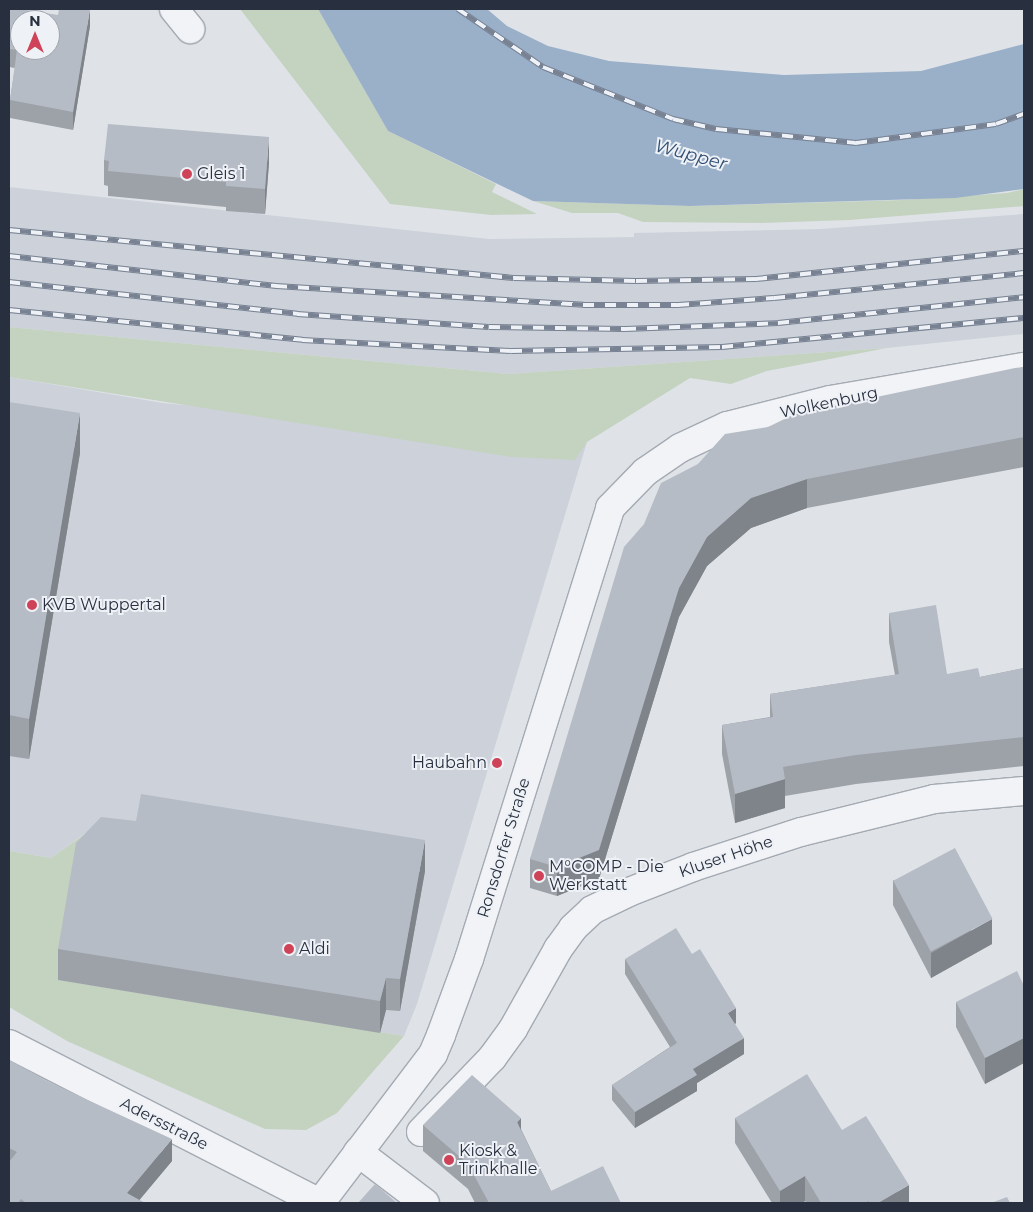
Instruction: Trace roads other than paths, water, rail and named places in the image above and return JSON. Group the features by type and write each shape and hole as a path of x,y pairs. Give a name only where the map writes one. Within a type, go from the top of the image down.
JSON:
{"street":[{"name":"Wolkenburg","path":"645,472 680,448 727,426 830,400 1024,367"},
{"name":"Ronsdorfer Straße","path":"320,1203 433,1054 469,959 610,508 645,472"},
{"name":"Kluser Höhe","path":"421,1132 492,1058 513,1029 572,928 592,910 628,892 693,867 801,832 934,799 1024,791"},
{"name":"Adersstraße","path":"9,1044 320,1203"},
{"path":"358,1152 425,1203"}],"water":[{"name":"Wupper","path":"318,9 487,9 507,26 548,46 609,61 784,75 921,71 1024,44 1024,189 955,198 690,206 533,201 388,131"}],"railway":[{"path":"458,9 543,67 673,119 716,129 856,143 996,124 1024,114"},
{"path":"9,230 514,278 636,281 756,279 1024,251"},
{"path":"9,256 276,286 583,305 678,305 774,298 1024,273"},
{"path":"9,282 297,314 489,327 625,329 778,323 1024,297"},
{"path":"9,310 302,340 511,351 722,347 1024,318"}],"place":[{"name":"Gleis 1","path":"187,174"},
{"name":"KVB Wuppertal","path":"32,605"},
{"name":"Haubahn","path":"497,763"},
{"name":"M°COMP - Die Werkstatt","path":"539,876"},
{"name":"Aldi","path":"289,949"},
{"name":"Kiosk & Trinkhalle","path":"449,1160"}]}
